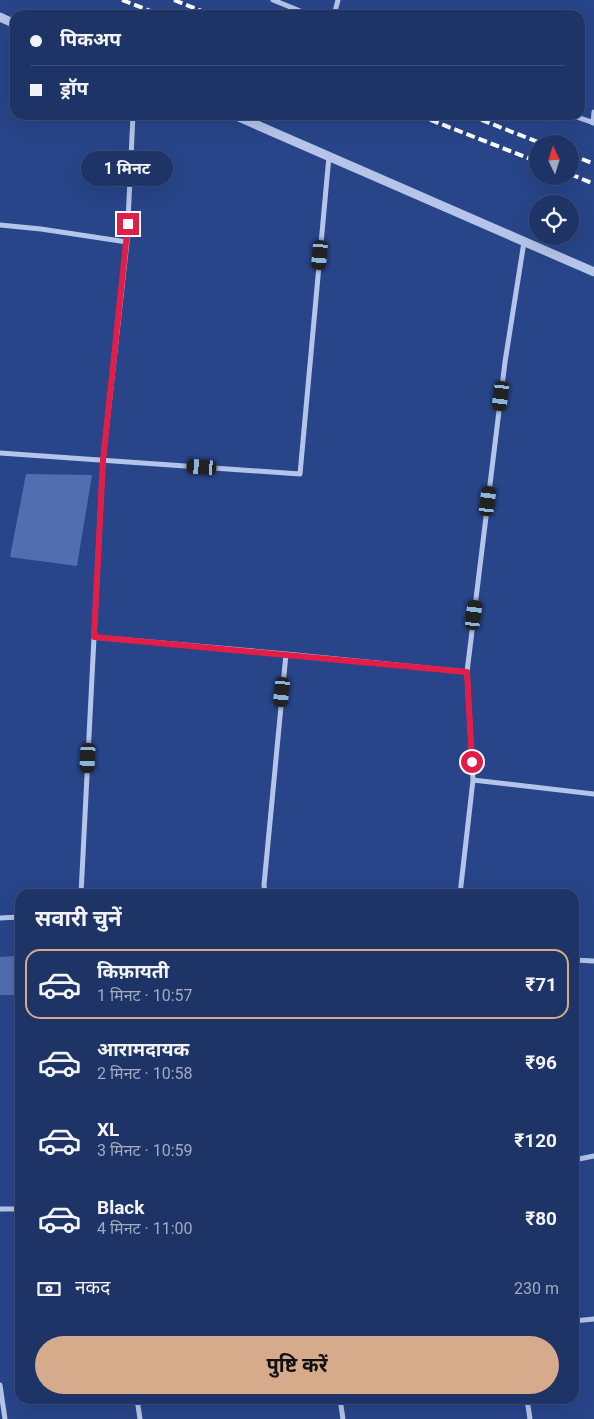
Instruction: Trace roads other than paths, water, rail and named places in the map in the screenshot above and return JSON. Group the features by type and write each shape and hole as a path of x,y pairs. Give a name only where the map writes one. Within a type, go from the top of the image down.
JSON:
{"street":[{"path":"273,0 298,10"},
{"path":"593,123 594,112"},
{"path":"81,889 103,460 127,242 133,120"},
{"path":"246,120 594,272"},
{"path":"0,453 300,474 329,156"},
{"path":"0,226 41,228 127,242"},
{"path":"461,889 473,780 467,672 505,362 524,242"},
{"path":"94,637 467,672"},
{"path":"264,889 286,654"},
{"path":"473,780 594,794"},
{"path":"0,918 15,917"},
{"path":"579,960 594,961"},
{"path":"579,1159 594,1156"},
{"path":"0,1209 15,1209"},
{"path":"579,1320 594,1319"},
{"path":"0,1385 5,1419"},
{"path":"138,1404 140,1419"},
{"path":"341,1404 343,1419"},
{"path":"528,1404 530,1419"}],"railway":[{"path":"122,0 148,10"},
{"path":"174,0 199,10"},
{"path":"431,120 529,158"},
{"path":"482,120 529,139"},
{"path":"579,158 594,164"},
{"path":"579,178 594,184"}]}
